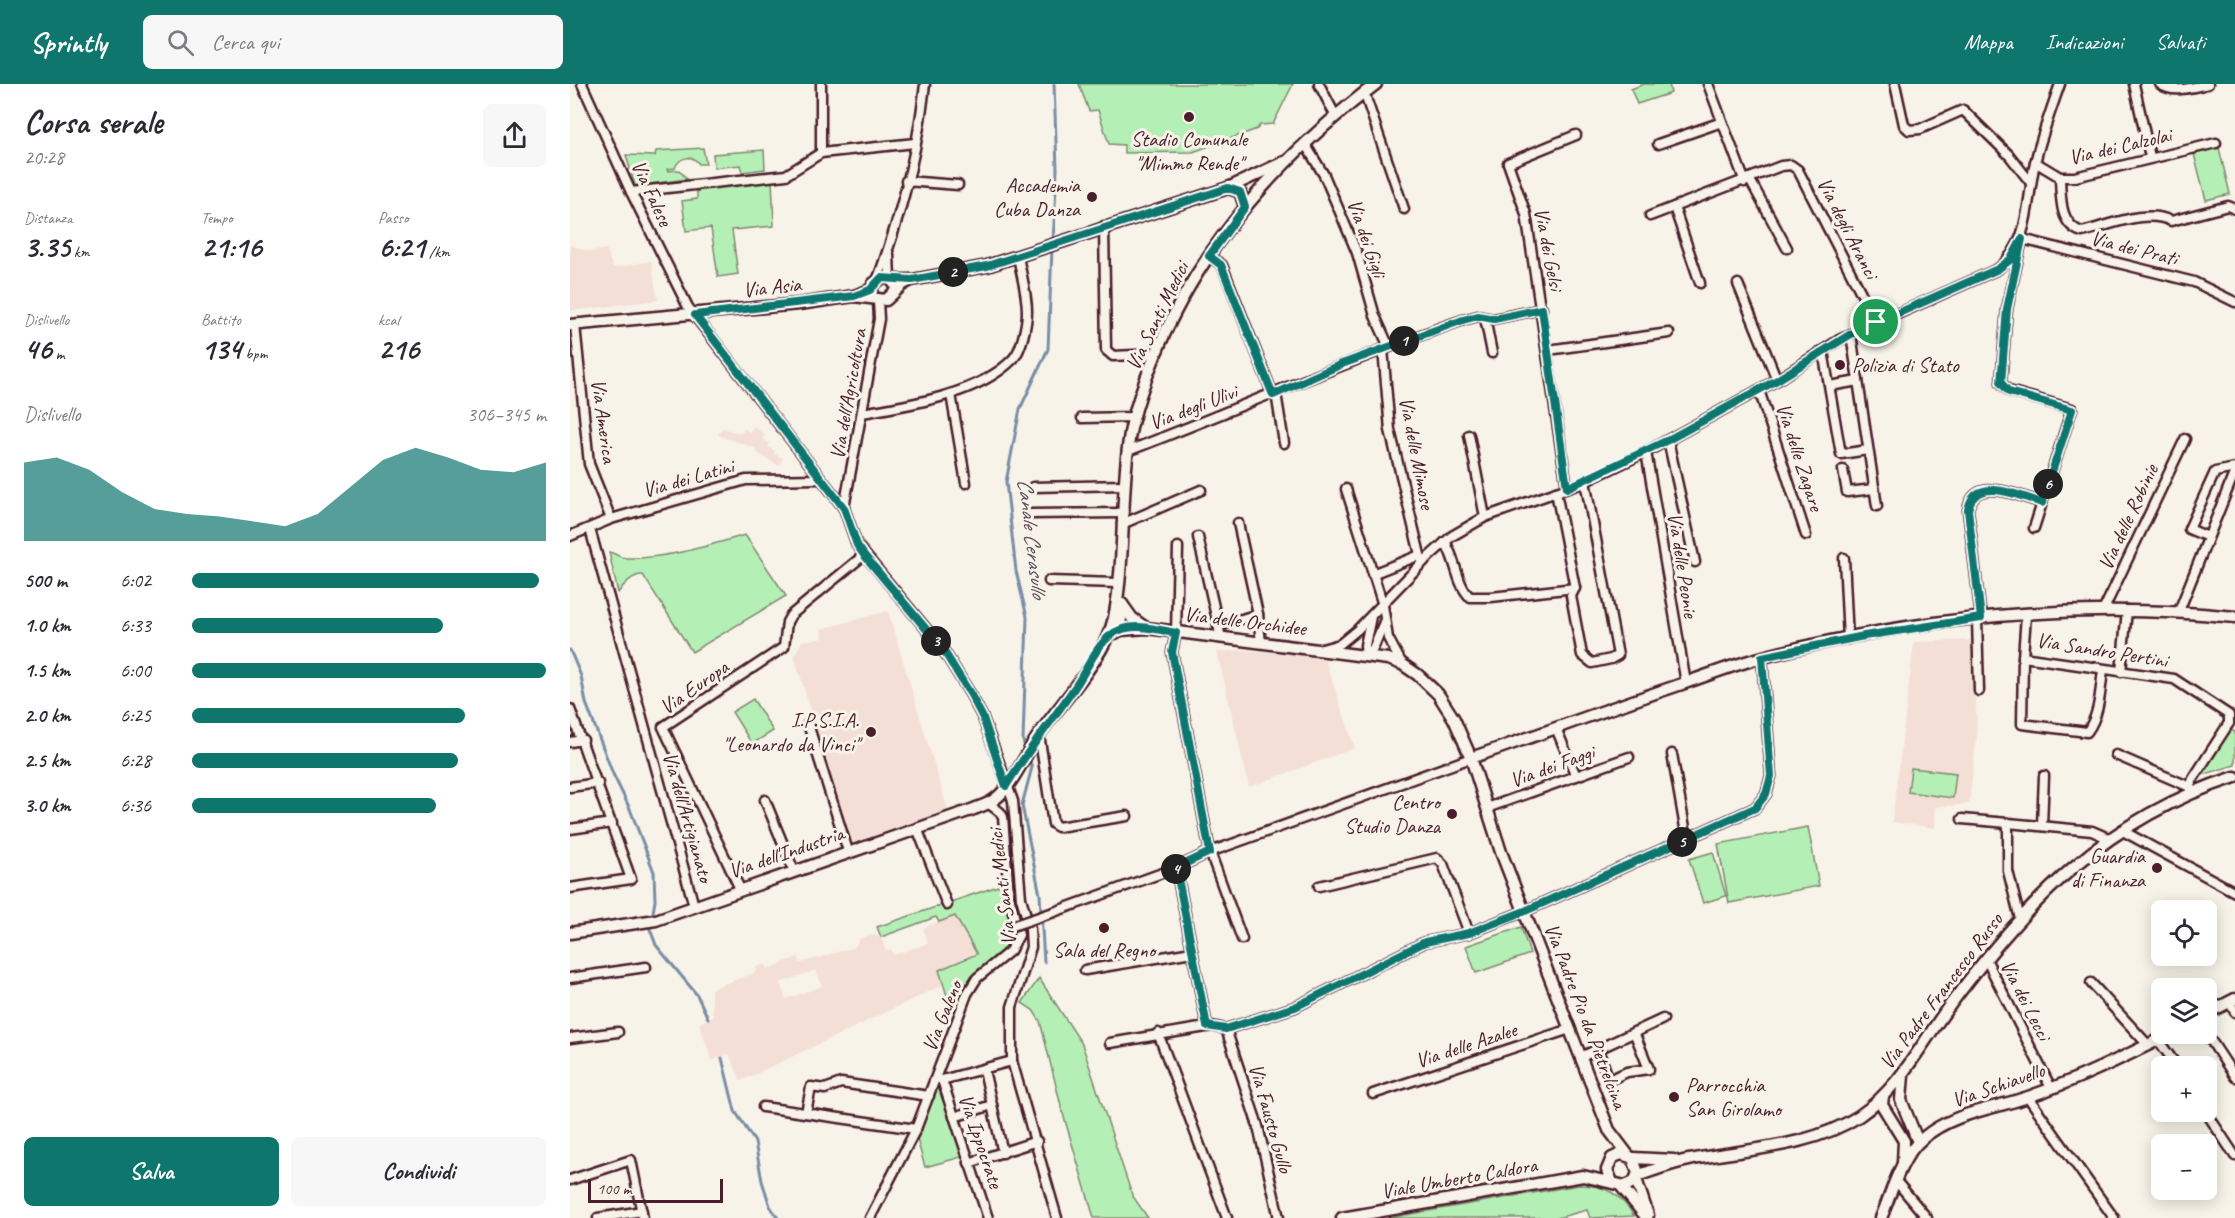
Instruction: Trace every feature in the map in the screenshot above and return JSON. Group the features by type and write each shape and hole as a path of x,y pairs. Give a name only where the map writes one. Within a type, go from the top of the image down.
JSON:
{"street":[{"name":"Via Falese","path":"582,84 677,290 844,508"},
{"path":"821,84 821,153"},
{"path":"912,280 893,295 877,301 871,297 890,245 915,143 925,84"},
{"path":"1319,84 1335,115"},
{"name":"Via Santi Medici","path":"1102,645 1120,630 1118,583 1128,451 1134,417 1156,354 1174,317 1209,256 1245,207 1335,115 1376,84"},
{"path":"1708,84 1747,181 1787,248"},
{"path":"1894,84 1904,125 1909,130 1920,129 1963,110 2009,155 2031,183"},
{"path":"2034,528 2072,410 2009,392 2001,383 2007,309 2035,162 2060,84"},
{"path":"2134,84 2150,157"},
{"path":"2160,84 2165,88 2176,90 2208,84"},
{"path":"1364,92 1404,209"},
{"path":"1658,144 1722,122"},
{"name":"Via dei Gelsi","path":"1567,488 1526,214 1508,163 1576,135"},
{"path":"631,192 786,174 821,153 915,143"},
{"name":"Via dei Calzolai","path":"2035,162 2060,177 2075,177 2150,157 2216,143"},
{"name":"Via dei Gigli","path":"1305,144 1324,175 1357,254 1386,348"},
{"path":"892,279 912,280 987,266 1104,226 1228,188 1290,160"},
{"name":"Via degli Aranci","path":"1650,216 1747,181 1781,166 1791,165 1798,170 1876,322"},
{"path":"1228,188 1262,189 1261,183 1252,177"},
{"path":"2060,177 2061,202 2067,222 2073,230 2082,232 2146,216 2160,216 2171,221 2228,206 2235,209"},
{"path":"906,181 958,185"},
{"path":"1228,188 1240,192 1245,207"},
{"path":"1674,207 1700,283"},
{"path":"1104,226 1106,350 1113,356 1156,354"},
{"path":"1318,650 1340,644 1383,605 1421,559 1485,518 1585,481 1646,452 1777,380 1851,334 1998,269 2011,259 2022,239"},
{"name":"Via dei Prati","path":"2022,239 2194,282 2235,302"},
{"path":"890,245 893,295"},
{"path":"862,413 921,403 951,394 1002,368 1018,353 1027,312 1018,256"},
{"path":"1209,256 1221,265 1274,394 1284,443"},
{"name":"Via Asia","path":"854,296 874,285 892,279"},
{"path":"1738,284 1777,380"},
{"name":"Via dell'Agricoltura","path":"879,319 893,295"},
{"name":"Via Asia","path":"573,325 695,315 854,296 877,301"},
{"name":"Via dell'Agricoltura","path":"844,508 879,319 877,301"},
{"name":"Via degli Ulivi","path":"1128,451 1386,348 1463,320 1478,316 1494,319 1542,309"},
{"path":"1485,318 1492,353"},
{"name":"Via America","path":"573,325 589,464 611,519"},
{"path":"1548,350 1670,333"},
{"path":"1851,334 1877,506"},
{"name":"Via delle Mimose","path":"1386,348 1390,430 1421,559"},
{"path":"1823,351 1841,454 1868,450"},
{"path":"1830,386 1858,381"},
{"name":"Via delle Zagare","path":"1759,390 1806,535"},
{"path":"951,394 966,483"},
{"path":"1082,418 1134,417"},
{"path":"1469,435 1485,518"},
{"name":"Via delle Robinie","path":"2103,611 2185,439"},
{"path":"1668,440 1695,562"},
{"name":"Via delle Peonie","path":"1646,452 1686,682"},
{"path":"1843,470 1847,492 1874,489"},
{"path":"2179,611 2235,470 2215,472 2188,529 2208,537"},
{"name":"Via dei Latini","path":"570,536 611,519 746,480 821,479"},
{"path":"1556,492 1575,588 1571,596 1582,655 1592,663 1615,658 1618,655 1585,481"},
{"path":"1033,487 1125,485"},
{"path":"1346,489 1383,605 1388,638 1402,664"},
{"path":"1979,691 1979,618 1968,510 1970,501 1973,495 1980,492 1998,489 2042,503"},
{"path":"1030,513 1123,519 1201,490"},
{"path":"844,508 857,545 942,648 965,686 983,718 1006,786"},
{"path":"1238,523 1258,614 1261,643"},
{"name":"Via dell'Artigianato","path":"590,529 694,906"},
{"path":"1198,537 1221,638"},
{"path":"1445,542 1453,553 1464,590 1470,597 1575,588"},
{"path":"1178,547 1176,633 1172,652 1210,852 1242,939"},
{"name":"Via Europa","path":"740,889 663,727 784,647 787,622 791,615 864,555"},
{"path":"1844,558 1848,639"},
{"path":"1372,574 1421,559"},
{"path":"1050,581 1118,583"},
{"path":"1120,600 1132,618 1147,628"},
{"name":"Via Santi Medici","path":"1057,1218 1037,1141 1012,1061 1012,1007 1031,947 1030,929 1021,898 1013,801 1006,786 1030,747 1075,688 1102,645 1120,600"},
{"path":"2121,672 2127,610"},
{"path":"1009,927 1176,868 1210,852 1471,758 1762,657 1848,639 1979,618 2127,610 2179,611 2235,617"},
{"path":"1219,626 1258,614"},
{"name":"Via Sandro Pertini","path":"2026,615 2023,657 2174,679 2229,715 2232,724"},
{"path":"1366,656 1365,645 1371,616"},
{"path":"1114,617 1120,630"},
{"path":"1366,656 1373,649 1384,621"},
{"name":"Via delle Orchidee","path":"1120,630 1147,628 1366,656"},
{"name":"Via Padre Pio da Pietrelcina","path":"1366,656 1402,664 1438,694 1454,719 1471,758 1501,852 1609,1130 1630,1157"},
{"path":"1110,1043 1207,1026 1226,1029 1311,1000 1425,942 1469,933 1525,911 1755,808 1766,794 1771,776 1762,657"},
{"path":"2023,657 2022,724 2086,732 2094,722 2103,670"},
{"path":"570,709 631,879 570,888"},
{"path":"808,724 848,851"},
{"path":"2116,755 2190,791 2232,724"},
{"path":"647,734 663,727"},
{"path":"1556,728 1576,776"},
{"path":"1039,734 1053,824 1058,827 1127,816"},
{"path":"570,742 582,740"},
{"path":"1672,754 1687,839"},
{"name":"Via dei Faggi","path":"1487,808 1629,757"},
{"path":"2042,825 2044,776"},
{"name":"Via Padre Francesco Russo","path":"1636,1178 1686,1160 1816,1136 1860,1115 1903,1075 1949,1006 1986,959 2020,919 2080,859 2108,838 2190,791 2235,777"},
{"path":"570,788 598,783"},
{"name":"Via dell'Industria","path":"570,933 651,921 988,802 995,799 1006,786"},
{"path":"765,800 794,871"},
{"name":"Via Galeno","path":"870,1218 939,1079 967,994 977,978 1010,951 1019,935 1009,896 1003,818 1000,812 988,802"},
{"path":"1962,819 2092,831 2108,838"},
{"path":"570,830 612,823"},
{"path":"2008,823 2008,871 2020,919"},
{"path":"917,828 947,905"},
{"path":"2121,830 2234,890"},
{"path":"1319,886 1437,858 1443,864 1469,933"},
{"path":"1176,868 1207,1026"},
{"path":"1086,970 1192,952"},
{"name":"Via dei Lecci","path":"1986,959 2051,1088"},
{"path":"570,978 646,967"},
{"path":"2091,983 2151,1040"},
{"path":"2217,1010 2233,1005"},
{"path":"1581,1057 1663,1018"},
{"name":"Via Fausto Gullo","path":"1226,1029 1258,1126 1279,1218"},
{"name":"Via delle Azalee","path":"1372,1094 1570,1029"},
{"path":"570,1038 618,1032"},
{"path":"1598,1049 1609,1080 1627,1072 1649,1069 1634,1032"},
{"path":"1158,1033 1227,1218"},
{"name":"Via Schiavello","path":"1881,1218 1903,1165 1916,1145 1937,1129 1960,1116 2028,1097 2051,1088 2151,1043"},
{"path":"2155,1044 2167,1056"},
{"path":"2213,1044 2235,1077"},
{"path":"939,1079 984,1070 1012,1061"},
{"path":"984,1070 1003,1153"},
{"path":"1901,1100 1885,1094 1882,1105 1904,1140 1916,1145 1914,1128 1901,1100 1903,1075"},
{"name":"Via Ippocrate","path":"939,1079 988,1218"},
{"path":"806,1113 811,1087 825,1089 841,1083 929,1096"},
{"path":"2028,1097 2114,1218"},
{"path":"954,1117 992,1105"},
{"path":"763,1107 916,1129"},
{"path":"1860,1115 1877,1114 1889,1119"},
{"path":"2213,1122 2235,1156"},
{"path":"1914,1128 1921,1131 1937,1129"},
{"name":"Via Padre Pio da Pietrelcina","path":"1609,1130 1609,1162"},
{"path":"1903,1165 1904,1140"},
{"path":"969,1163 1037,1141"},
{"path":"1618,1155 1630,1157 1638,1167 1636,1178 1648,1218 1608,1173 1609,1162 1618,1155"},
{"name":"Via Padre Francesco Russo","path":"1630,1157 1686,1160"},
{"path":"570,1180 631,1160 642,1214 598,1218"},
{"name":"Viale Umberto Caldora","path":"1342,1218 1583,1176 1609,1162"},
{"name":"Viale Umberto Caldora","path":"1583,1176 1617,1184"},
{"path":"1617,1184 1636,1178"},
{"path":"1896,1181 1927,1218"}],"shaded area":[{"path":"570,245 590,252 606,249 613,268 651,261 658,300 570,311"},
{"path":"753,427 765,434 762,439 770,443 768,447 775,451 774,454 783,458 779,466 756,452 757,449 718,435 722,428 741,434 744,429 750,432"},
{"name":"I.P.S.I.A. \"Leonardo da Vinci\"","path":"888,611 948,810 852,843 794,656 802,641 823,638 821,629"},
{"path":"1974,640 1977,735 1969,804 1935,807 1935,828 1892,822 1914,642"},
{"path":"1243,650 1324,657 1355,748 1249,787 1217,652"},
{"path":"955,916 977,955 939,970 943,985 741,1081 729,1054 712,1061 699,1023 713,1017 711,989 751,974 757,971 756,967 765,964 768,969 798,957 800,963 855,947 859,939 870,935 881,937 886,951 891,949 894,955 928,943 923,928","holes":["816,970 822,986 786,999 780,983"]}],"green space":[{"name":"Stadio Comunale \"Mimmo Rende\"","path":"1079,84 1293,84 1273,124 1260,125 1257,129 1193,152 1124,153 1124,145 1109,144 1098,110 1089,111"},
{"path":"1644,84 1669,84 1671,93 1637,104 1631,89"},
{"path":"703,148 706,164 699,164 693,159 686,158 679,161 675,168 667,169 668,171 679,170 687,179 635,186 626,155 655,156 656,151"},
{"path":"2219,148 2230,194 2206,200 2194,154"},
{"path":"764,150 765,169 742,172 740,165 714,168 713,154"},
{"path":"772,179 774,226 732,230 738,274 718,277 711,228 686,231 682,201 697,199 697,189"},
{"path":"745,535 786,596 692,652 643,575 632,578 618,593 609,552 626,558 641,558 671,554"},
{"path":"753,699 773,731 752,744 732,712"},
{"path":"2231,730 2235,732 2235,765 2199,776"},
{"path":"1911,768 1956,773 1953,798 1908,792"},
{"path":"1808,827 1819,886 1729,903 1718,844"},
{"path":"1713,852 1726,896 1703,903 1689,859"},
{"path":"1004,884 1001,895 1015,936 972,976 964,988 956,1012 952,1012 939,970 977,954 955,916 939,922 936,917 881,937 877,927"},
{"path":"1521,927 1530,954 1476,973 1466,946"},
{"path":"1039,978 1082,1044 1132,1195 1148,1218 1094,1218 1062,1110 1040,1021 1033,1010 1022,1003"},
{"path":"940,1086 965,1156 925,1167 916,1136 936,1087"},
{"path":"1588,1185 1611,1192 1624,1202 1634,1216 1590,1218 1587,1210 1557,1218 1388,1218"}],"waterway":[{"name":"Canale Cerasullo","path":"1053,241 1057,170 1054,84"},
{"name":"Canale Cerasullo","path":"1026,750 1023,741 1027,617 1016,571 1006,482 1020,409 1048,349 1052,248"},
{"path":"570,650 581,676 586,703 654,872 655,901 650,929 656,945 697,995 708,1018"},
{"name":"Canale Cerasullo","path":"1029,759 1032,767 1022,805 1040,895 1044,962"},
{"path":"722,1058 735,1111 755,1142 762,1181 770,1206 778,1218"}],"place":[{"name":"Stadio Comunale \"Mimmo Rende\"","path":"1189,117"},
{"name":"Accademia Cuba Danza","path":"1092,197"},
{"name":"Polizia di Stato","path":"1840,365"},
{"name":"I.P.S.I.A. \"Leonardo da Vinci\"","path":"871,732"},
{"name":"Centro Studio Danza","path":"1452,814"},
{"name":"Guardia di Finanza","path":"2157,868"},
{"name":"Sala del Regno","path":"1104,928"},
{"name":"Parrocchia San Girolamo","path":"1674,1097"}],"route":[{"path":"1228,188 1240,192 1244,198 1245,207 1225,231 1209,256 1221,265 1273,395 1342,364 1463,320 1478,316 1494,319 1542,309 1567,488 1651,449 1777,380 1839,340 1876,322 1998,269 2011,259 2022,239 2007,309 2001,383 2009,392 2072,410 2042,503 1998,489 1973,495 1970,501 1968,510 1981,618 1864,636 1762,657 1771,776 1766,794 1755,808 1742,816 1525,911 1469,933 1425,942 1295,1007 1254,1018 1226,1029 1207,1026 1176,868 1210,852 1172,652 1176,633 1132,628 1120,630 1102,645 1075,688 1039,734 1006,786 983,718 942,648 864,555 850,529 844,508 695,315 854,296 870,290 873,284 881,278 912,280 987,266 1104,226 1228,188"}]}
